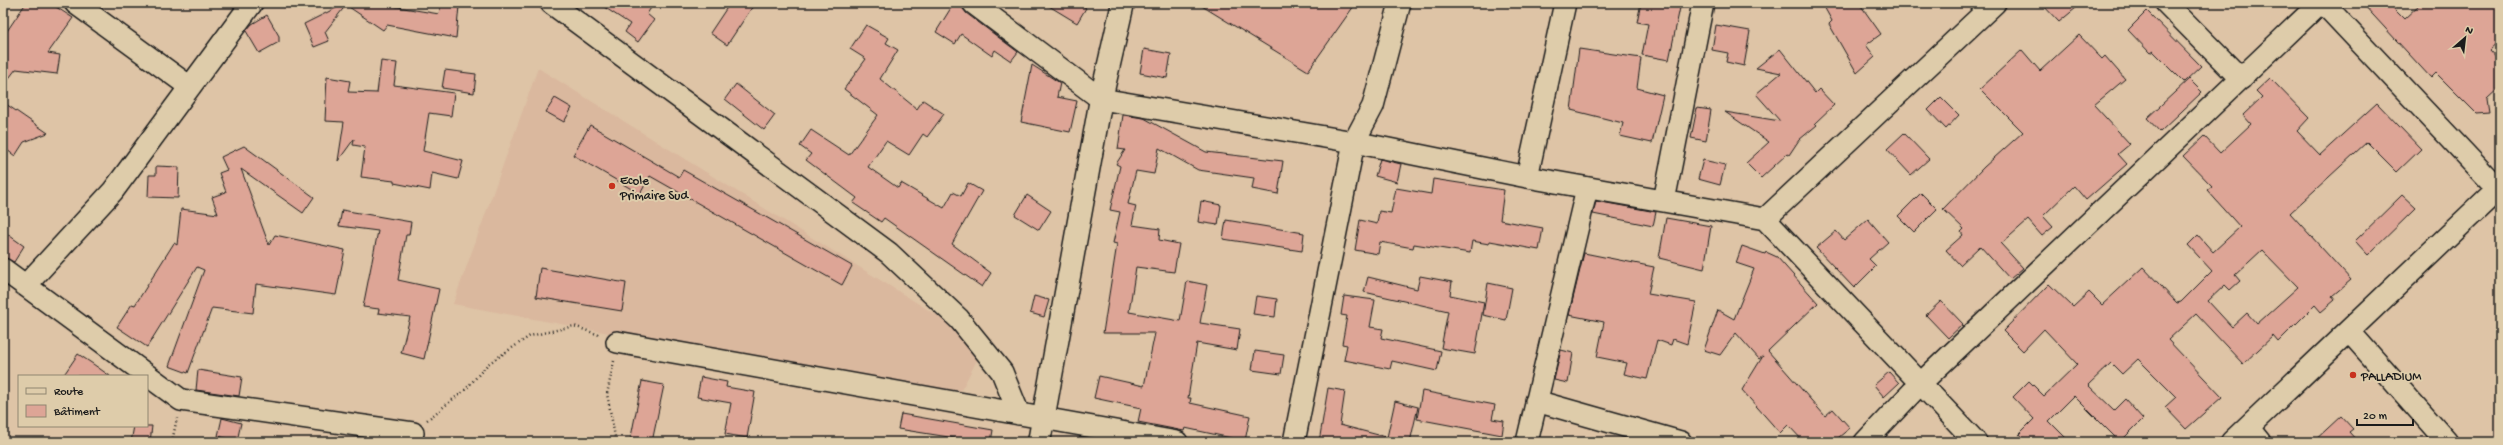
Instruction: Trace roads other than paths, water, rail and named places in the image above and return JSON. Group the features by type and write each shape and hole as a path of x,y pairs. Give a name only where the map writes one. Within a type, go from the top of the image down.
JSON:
{"main road":[{"path":"1039,442 1101,99 1123,3"},
{"path":"2247,437 2349,331 2499,189"}],"street":[{"path":"76,3 190,87"},
{"path":"26,285 112,191 252,3"},
{"path":"551,3 889,253 959,319 1002,372 1019,414"},
{"path":"973,3 1101,99 1354,142 1527,177 1765,219 1976,442"},
{"path":"1294,442 1354,142 1373,106 1400,3"},
{"path":"1527,177 1565,3"},
{"path":"1664,201 1703,3"},
{"path":"1765,219 1995,3"},
{"path":"2166,3 2241,80"},
{"path":"1865,442 1920,384 2241,80 2320,3"},
{"path":"2323,3 2499,189"},
{"path":"1527,442 1587,188"},
{"path":"3,269 147,375"},
{"path":"2349,331 2447,442"},
{"path":"617,342 1177,442"},
{"path":"148,376 181,400 414,433"},
{"path":"1536,401 1681,442"}],"place":[{"name":"Ecole Primaire Sud","path":"612,186"},
{"name":"PALLADIUM","path":"2353,375"}]}
